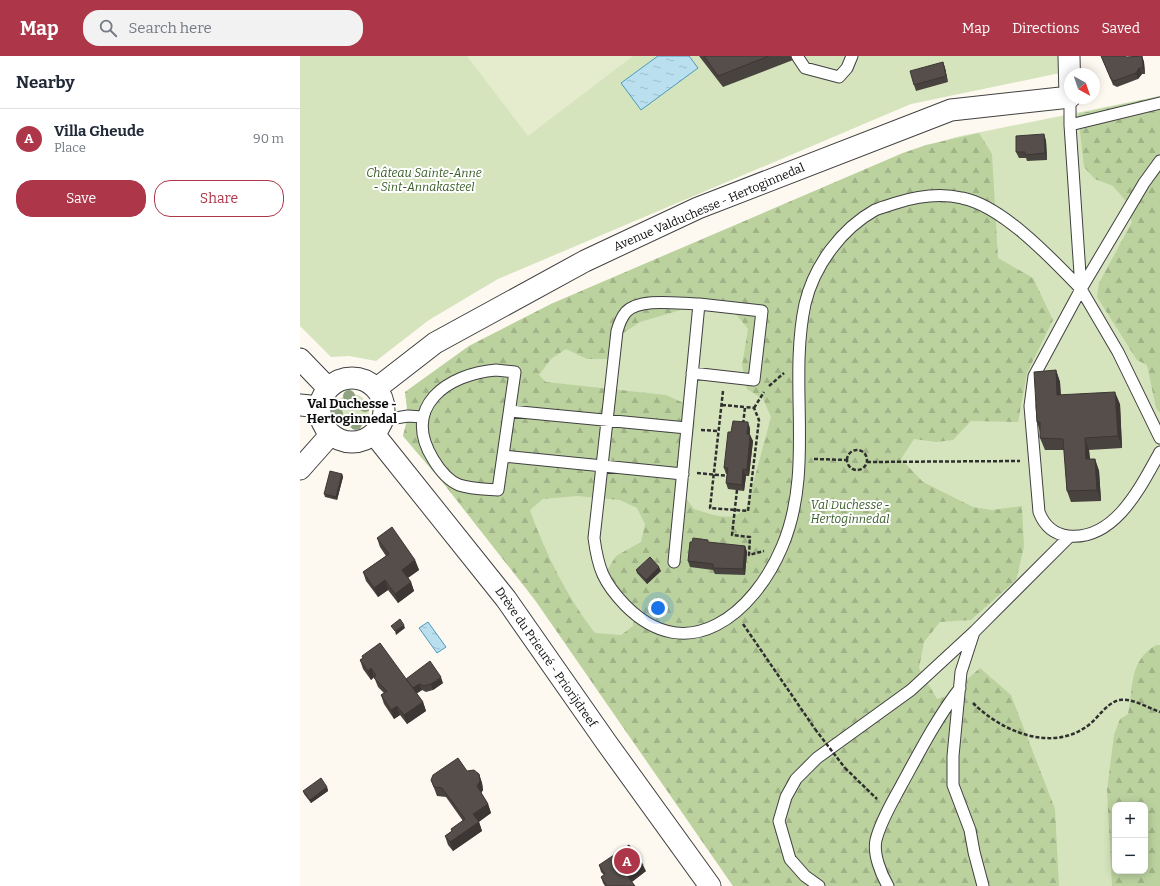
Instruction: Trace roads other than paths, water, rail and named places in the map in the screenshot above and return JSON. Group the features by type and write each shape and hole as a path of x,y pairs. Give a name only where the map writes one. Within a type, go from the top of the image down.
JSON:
{"street":[{"path":"1069,56 1069,68"},
{"name":"Avenue Valduchesse - Hertoginnedal","path":"377,388 435,343 585,261 698,208 951,110 1064,98"},
{"path":"300,359 316,400 324,426 339,440 350,442 360,441 378,427 384,403 377,388 368,381 358,378 346,378 336,381 316,400"},
{"name":"Drève du Prieuré - Priorijdreef","path":"378,427 506,599 606,742 710,886"},
{"path":"300,469 331,434"}],"lane":[{"path":"797,56 805,68 839,77 847,68 852,56"},
{"path":"1070,125 1160,103"},
{"path":"1070,104 1070,125 1081,289"},
{"path":"1160,161 1144,183 1081,289 1034,376 1030,406 1039,512 1042,520 1050,530 1061,535 1077,537 1091,534 1110,522 1137,493 1160,452"},
{"path":"692,373 754,380 762,311 699,304 645,303 627,311 620,320 617,332 594,538 597,562 605,580 634,614 647,623 668,631 690,632 714,627 736,614 756,594 772,570 783,546 796,499 799,458 800,367 805,304 816,272 830,249 852,227 876,210 912,198 937,195 964,198 990,208 1026,236 1081,289 1118,352 1160,438"},
{"path":"674,562 699,304"},
{"path":"496,370 515,372 510,411 498,490 469,488 448,479 438,467 425,444 422,417 435,395 451,383 470,373 496,370"},
{"path":"510,411 687,428"},
{"path":"378,427 408,416 422,417"},
{"path":"503,456 683,474"},
{"path":"819,886 805,876 790,860 779,821 786,797 796,779 817,758 911,690 975,630 1070,536"},
{"path":"975,630 961,672 953,756 953,785 970,830 983,886"},
{"path":"888,886 883,877 877,855 876,840 889,808 939,716 960,687"}],"water":[{"path":"658,56 689,56 698,68 641,110 621,83"},
{"path":"428,622 446,647 437,653 419,628"}],"place":[{"name":"Villa Gheude","path":"627,861"}],"district":[{"name":"Val Duchesse - Hertoginnedal","path":"352,410"}],"park label":[{"name":"Château Sainte-Anne - Sint-Annakasteel","path":"424,180"}]}
